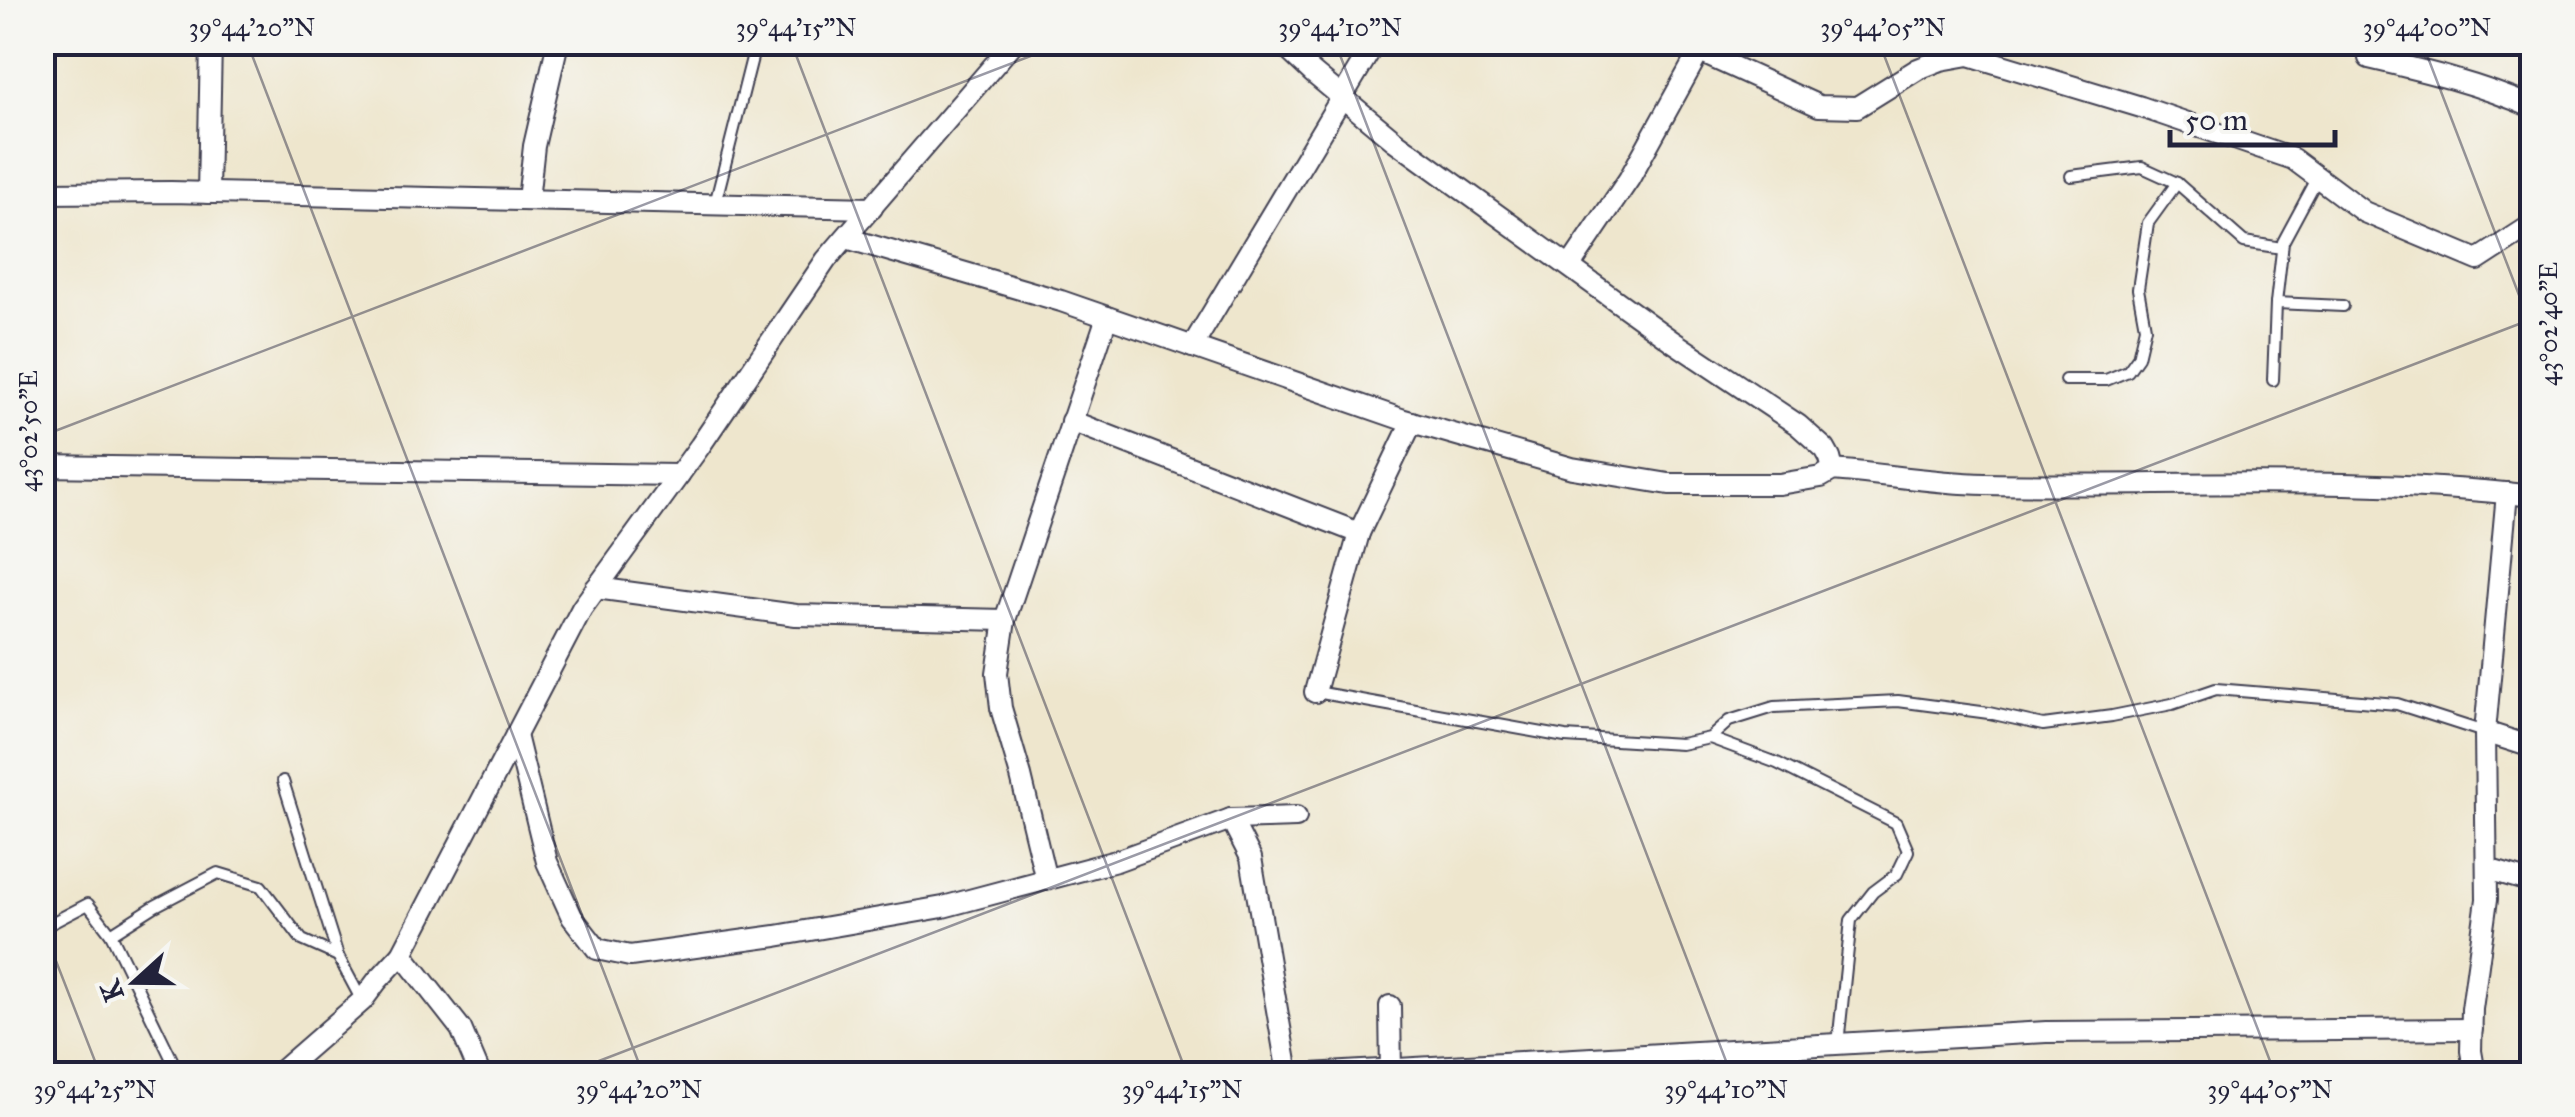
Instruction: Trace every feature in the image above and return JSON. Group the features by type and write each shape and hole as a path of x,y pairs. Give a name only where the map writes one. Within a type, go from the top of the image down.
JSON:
{"street":[{"path":"208,193 211,42"},
{"path":"528,200 534,146 558,42"},
{"path":"278,1074 362,1001 402,954 582,608 679,475 826,260 1014,42"},
{"path":"1280,42 1395,142 1798,425 1824,449 1833,470"},
{"path":"1192,347 1375,42"},
{"path":"1678,42 1819,106 1839,108 1858,106 1930,64 1969,55 2141,106 2294,159 2364,212 2478,260 2532,225"},
{"path":"1570,266 1629,179 1699,52"},
{"path":"2369,58 2468,82 2532,107"},
{"path":"42,193 872,208"},
{"path":"846,238 1061,301 1412,422 1572,468 1669,484 1779,484 1821,477 1833,470 1981,484 2237,482 2401,486 2532,496"},
{"path":"1046,880 1001,708 998,673 1006,620 1107,317"},
{"path":"1071,421 1358,532"},
{"path":"1315,692 1358,532 1412,422"},
{"path":"42,466 679,475"},
{"path":"2475,1074 2472,1009 2487,900 2485,732 2507,493"},
{"path":"596,588 796,615 1006,620"},
{"path":"2485,732 2532,747"},
{"path":"516,735 547,862 572,917 597,950 630,956 776,936 944,906 1116,861 1230,819 1296,818"},
{"path":"1230,819 1251,858 1288,1074"},
{"path":"2487,870 2532,882"},
{"path":"402,954 461,1029 480,1074"},
{"path":"1390,1006 1391,1072"},
{"path":"1310,1074 1499,1069 2046,1032 2472,1029"}],"lane":[{"path":"714,205 756,42"},
{"path":"2071,176 2142,168 2177,183 2244,242 2282,248"},
{"path":"2273,380 2283,242 2318,176"},
{"path":"2065,380 2106,380 2128,371 2138,357 2145,327 2138,289 2148,223 2177,183"},
{"path":"2276,303 2343,306"},
{"path":"1315,692 1564,737 1682,744 1710,738 1729,721 1774,707 1898,702 2043,724 2112,716 2216,690 2397,704 2485,732"},
{"path":"1710,738 1777,763 1896,823 1908,851 1897,874 1874,892 1852,920 1838,1045"},
{"path":"283,781 338,956 362,1001"},
{"path":"112,934 218,873 260,886 302,940 338,956"},
{"path":"42,928 88,904 112,934 179,1074"}]}
